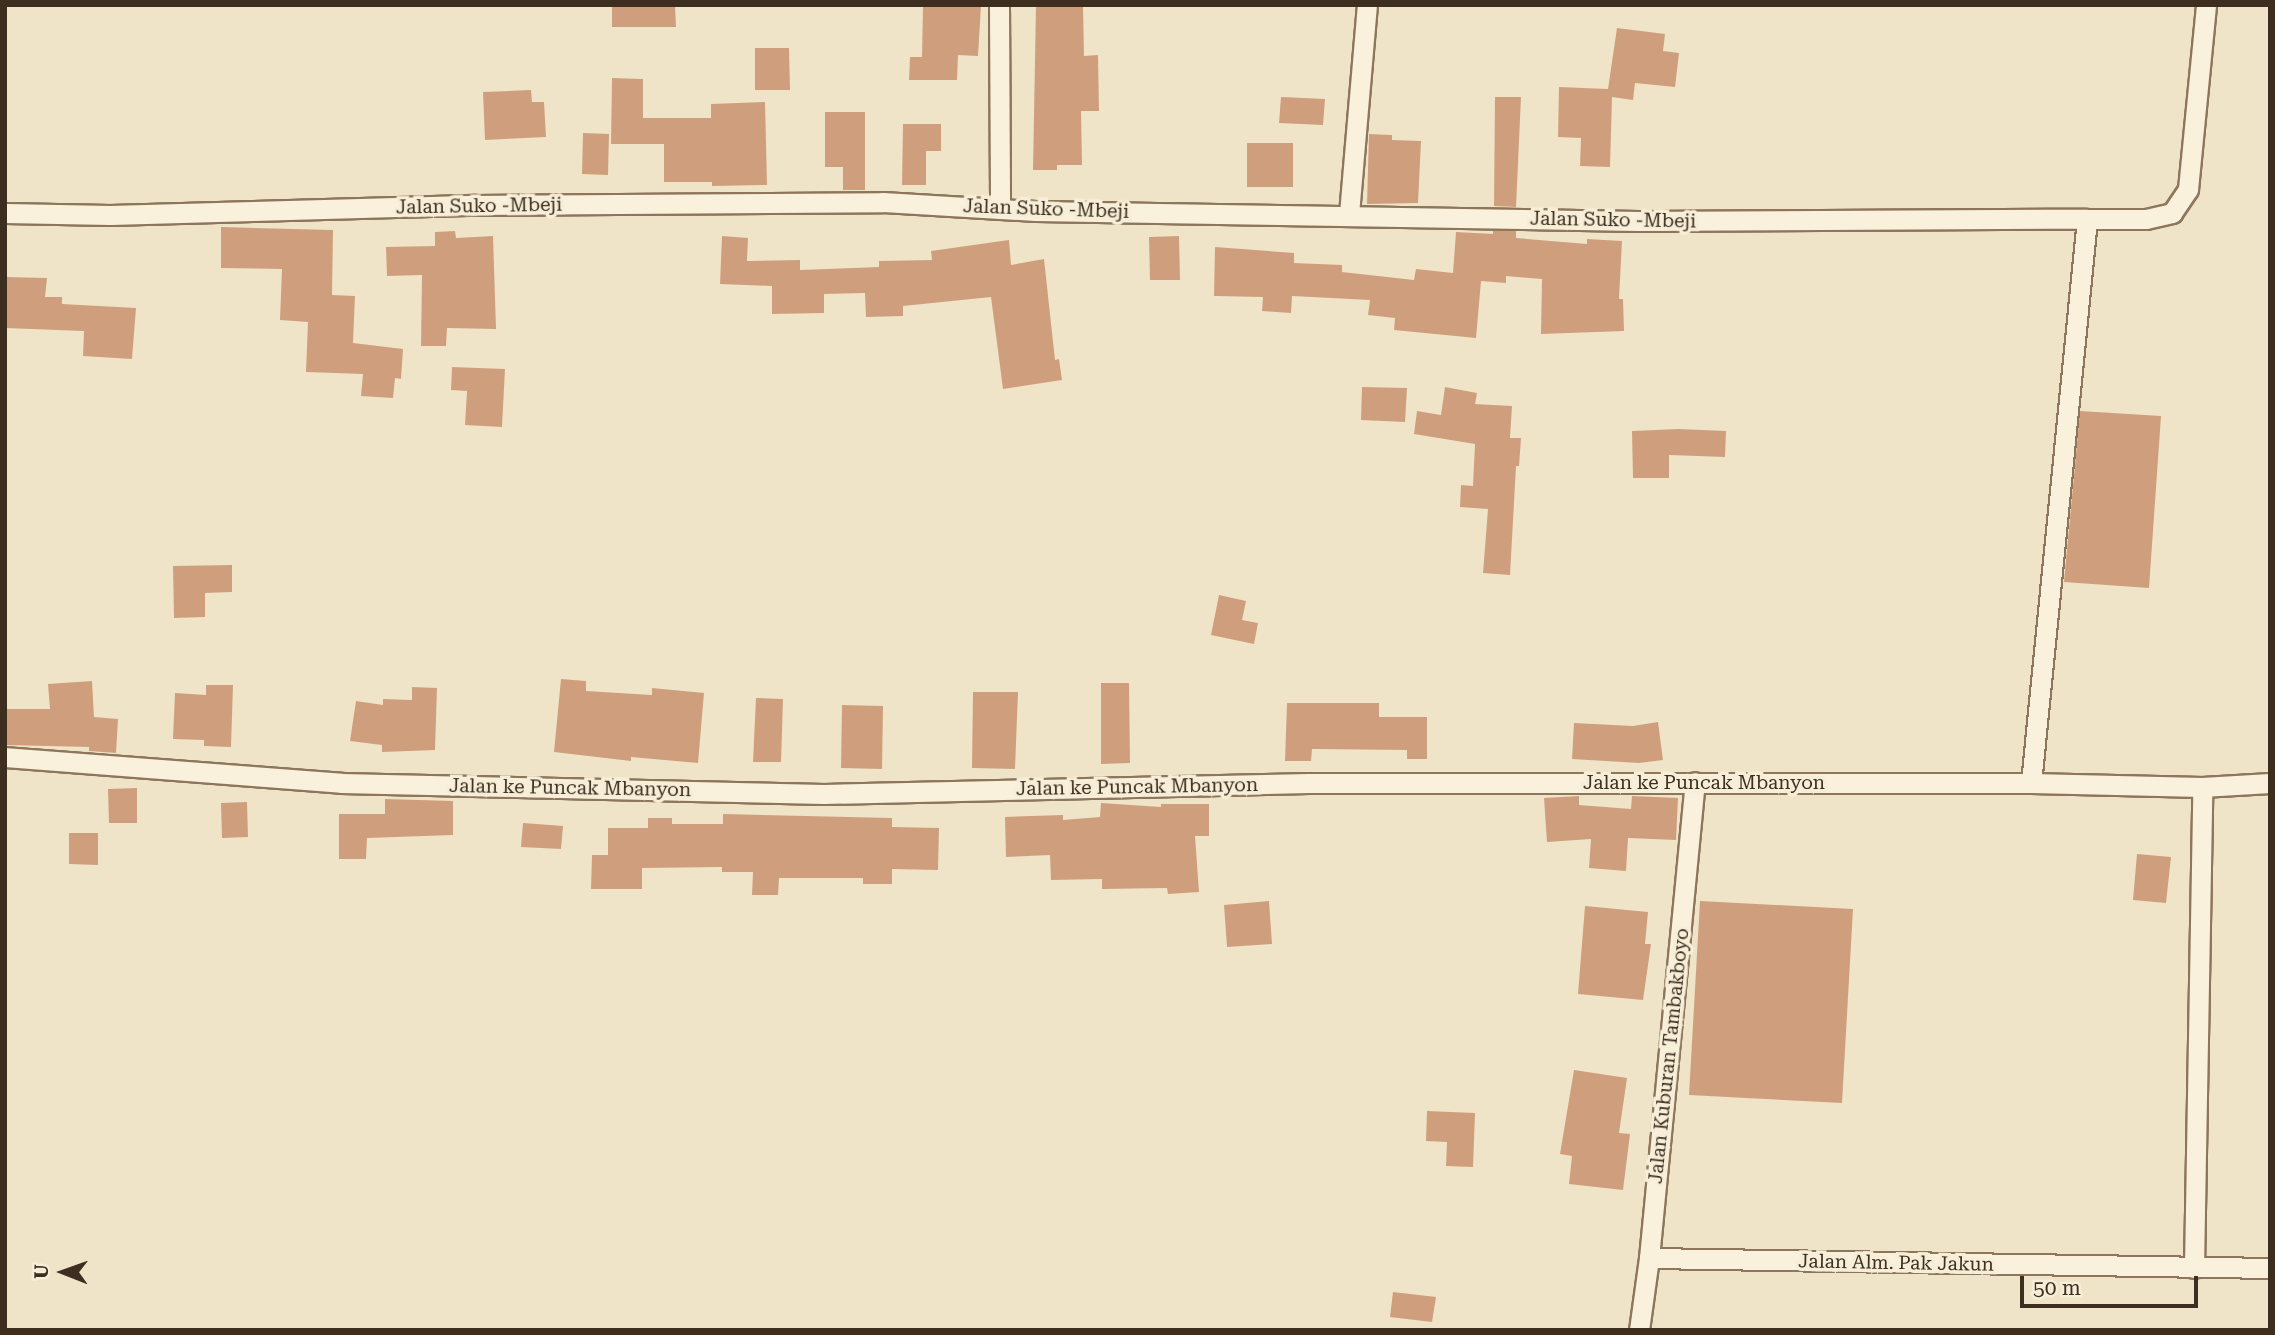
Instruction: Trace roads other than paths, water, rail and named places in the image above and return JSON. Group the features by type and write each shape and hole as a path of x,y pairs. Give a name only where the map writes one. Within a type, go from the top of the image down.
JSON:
{"street":[{"path":"999,5 1000,209"},
{"path":"1349,214 1367,5"},
{"name":"Jalan Suko -Mbeji","path":"5,213 110,215 476,205 883,202 1000,209 1638,221 2146,219 2172,213 2188,189 2206,5"},
{"path":"2031,783 2087,219"},
{"name":"Jalan ke Puncak Mbanyon","path":"5,757 341,783 824,794 1295,784 2031,783 2202,787 2270,783"},
{"name":"Jalan Kuburan Tambakboyo","path":"1639,1330 1649,1258 1695,782"},
{"path":"2194,1268 2201,1012 2202,787"},
{"name":"Jalan Alm. Pak Jakun","path":"1649,1258 2270,1268"}]}
